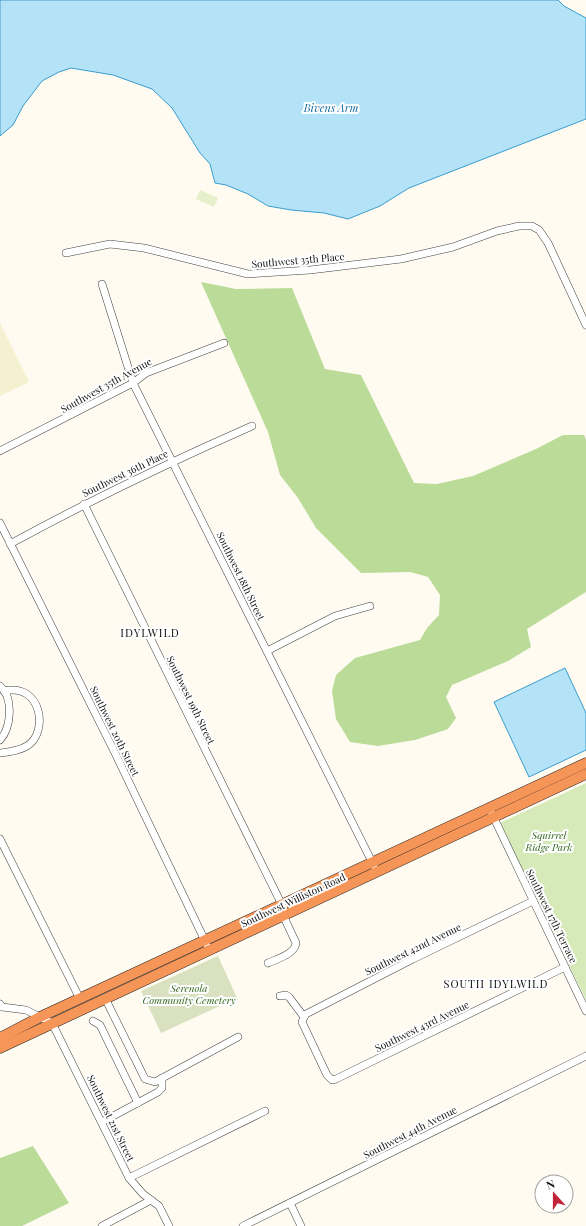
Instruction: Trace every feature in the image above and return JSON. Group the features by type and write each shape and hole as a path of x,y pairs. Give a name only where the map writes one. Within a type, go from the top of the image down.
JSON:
{"highway":[{"name":"Southwest Williston Road","path":"492,813 586,763"},
{"name":"Southwest Williston Road","path":"0,1048 105,998 282,905 374,867 492,813 586,774"},
{"name":"Southwest Williston Road","path":"0,1038 40,1017 80,999 207,945 283,915 374,867"}],"street":[{"name":"Southwest 35th Place","path":"66,253 110,244 144,248 248,274 310,270 401,259 452,247 519,226 532,226 539,230 548,242 586,325"},
{"name":"Southwest 18th Street","path":"102,284 133,384 374,867"},
{"name":"Southwest 35th Avenue","path":"0,452 133,384 146,373 224,343"},
{"name":"Southwest 36th Place","path":"10,544 84,504 172,461 252,426"},
{"name":"Southwest 19th Street","path":"84,504 282,905"},
{"name":"Southwest 20th Street","path":"0,523 118,760 207,945"},
{"path":"267,651 335,616 370,606"},
{"path":"0,740 10,722 8,701 2,688"},
{"path":"0,753 14,751 28,746 35,737 39,726 38,708 28,694 19,690 2,688"},
{"name":"Southwest 17th Terrace","path":"492,813 586,1011"},
{"path":"0,839 80,999"},
{"name":"Southwest 42nd Avenue","path":"304,1017 306,1014 367,982 533,902"},
{"path":"268,963 292,951 296,947 296,943 283,915"},
{"name":"Southwest 43rd Avenue","path":"304,1017 302,1022 317,1056 327,1075 332,1080 565,967"},
{"path":"280,996 289,996 304,1017"},
{"path":"105,998 145,1079 149,1081 155,1082 238,1037"},
{"path":"0,1004 2,1006 26,1010 52,1023"},
{"path":"93,1021 100,1025 138,1103"},
{"name":"Southwest 21st Street","path":"52,1023 129,1178 159,1206 169,1226"},
{"name":"Southwest 44th Avenue","path":"243,1226 586,1056"},
{"path":"102,1122 158,1092 162,1088 162,1078"},
{"path":"129,1178 265,1111"},
{"path":"102,1226 151,1200"},
{"path":"290,1203 301,1226"}],"shaded area":[{"path":"0,323 29,382 0,396"}],"green space":[{"path":"200,190 218,198 214,207 196,199"},
{"path":"201,282 236,289 292,288 325,369 361,375 414,483 437,484 473,476 536,449 563,435 584,435 586,440 586,592 527,629 531,647 508,661 452,685 446,697 456,718 448,729 415,740 378,746 350,742 336,719 332,691 336,675 355,658 420,640 427,628 439,615 440,595 428,577 410,572 361,573 316,528 298,498 280,475 268,432"},
{"name":"Squirrel Ridge Park","path":"586,783 586,1000 500,823"},
{"name":"Serenola Community Cemetery","path":"218,956 237,998 161,1033 141,991"},
{"path":"33,1146 69,1203 22,1226 0,1226 0,1158"}],"water":[{"name":"Bivens Arm","path":"0,0 558,0 564,6 586,18 586,119 409,188 380,206 348,219 324,213 268,206 248,194 226,185 215,183 210,164 200,153 172,108 152,89 113,75 71,68 59,72 42,81 23,106 13,125 0,136"},
{"path":"565,668 586,713 586,750 529,777 494,702"}],"district":[{"name":"IDYLWILD","path":"150,632"},
{"name":"SOUTH IDYLWILD","path":"496,983"}]}
